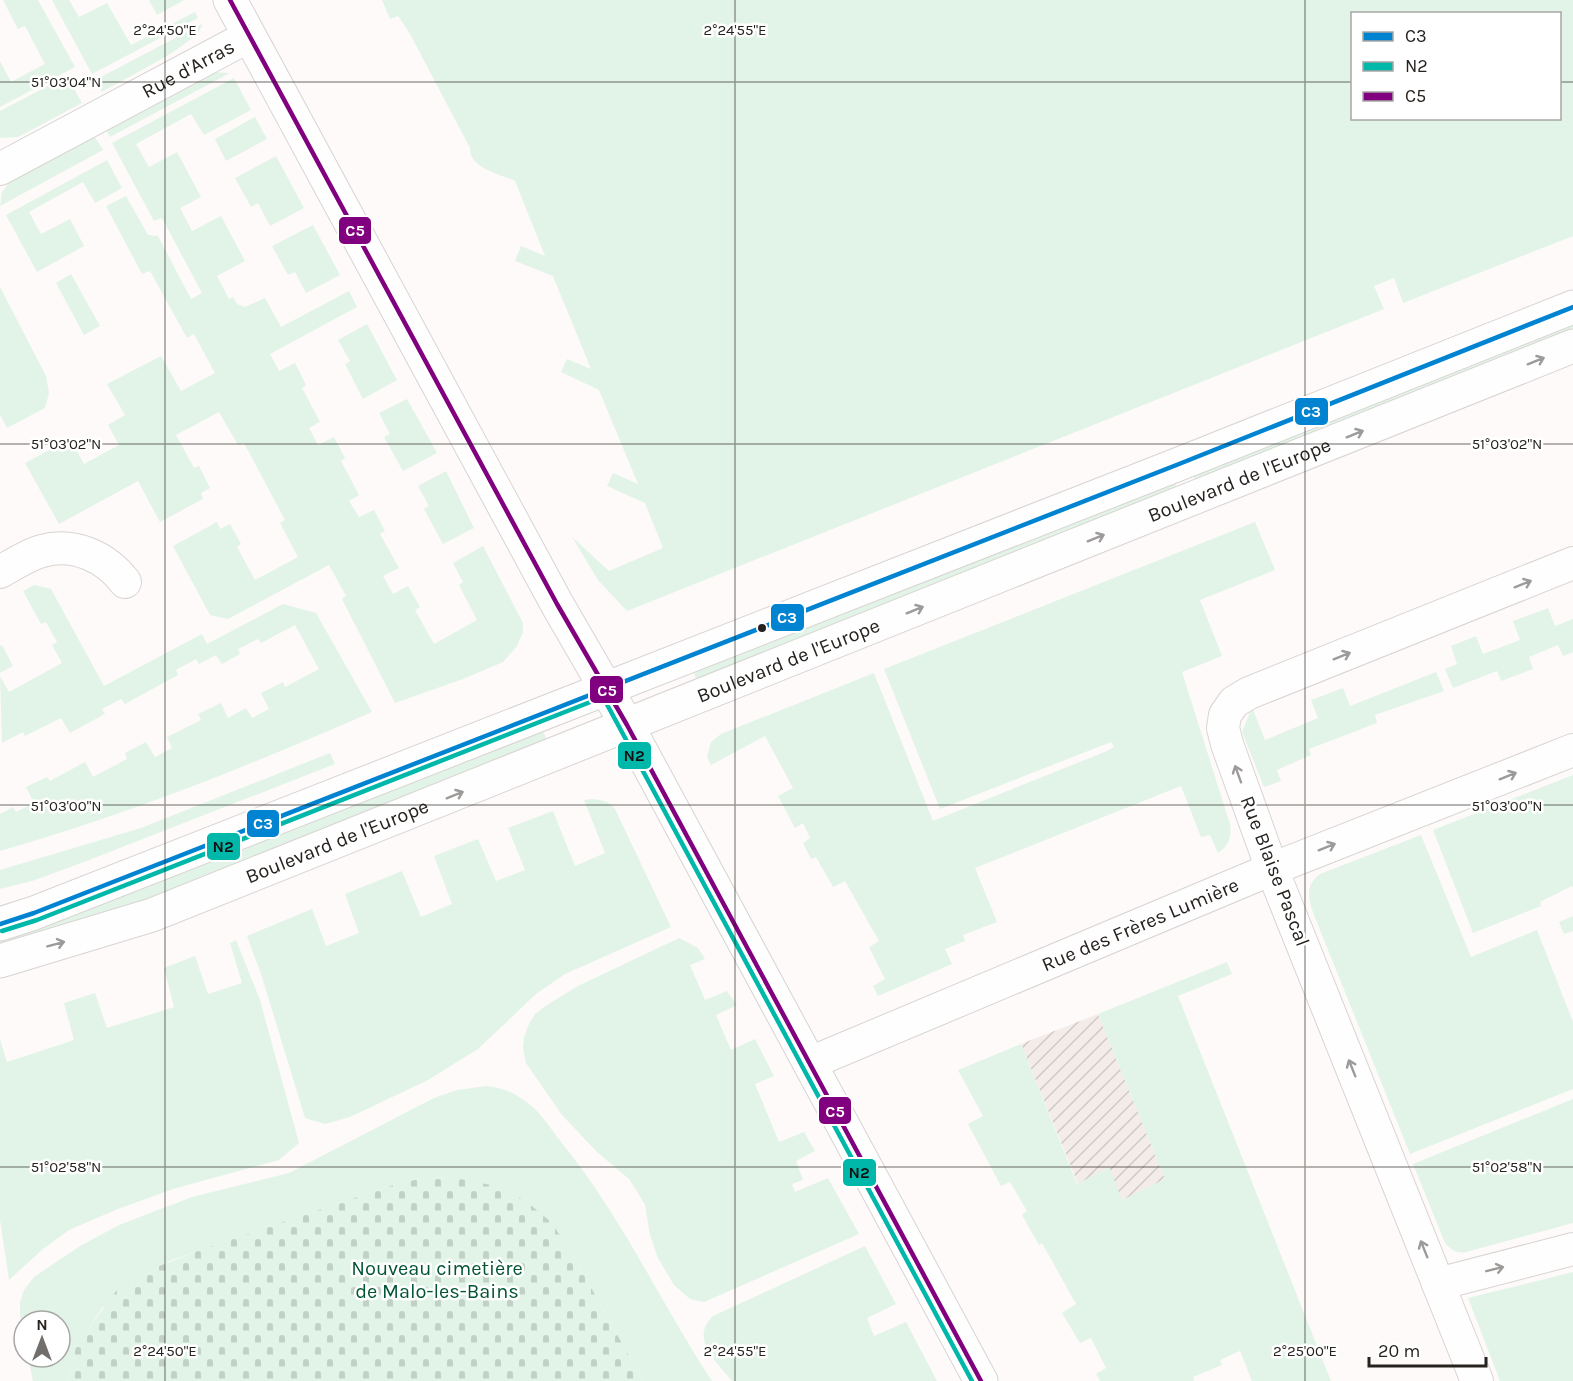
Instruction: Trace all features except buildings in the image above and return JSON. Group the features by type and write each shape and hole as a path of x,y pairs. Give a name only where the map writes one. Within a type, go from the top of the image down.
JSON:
{"street":[{"path":"230,0 557,604 627,725 981,1381"},
{"name":"Rue d'Arras","path":"0,169 249,36"},
{"name":"Boulevard de l'Europe","path":"0,924 34,913 1179,464 1573,307"},
{"name":"Boulevard de l'Europe","path":"0,960 152,915 1573,346"},
{"path":"0,572 40,552 62,548 85,553 106,562 125,582"},
{"name":"Rue Blaise Pascal","path":"1477,1381 1272,869 1224,736 1223,722 1234,702 1249,693 1573,564"},
{"name":"Rue des Frères Lumière","path":"810,1063 1272,869 1573,750"},
{"path":"1438,1284 1573,1249"}],"shaded area":[{"path":"1098,1014 1165,1179 1122,1201 1078,1184 1021,1044"}],"green space":[{"path":"3,0 38,0 75,67 0,107 0,61 11,82 45,64 25,26 18,29"},
{"path":"52,0 69,0 79,17 107,3 131,45 195,12 198,18 92,74"},
{"path":"149,0 184,0 157,15"},
{"path":"382,0 1573,0 1573,236 1403,303 1394,278 1374,286 1384,309 627,611 598,580 572,537 609,571 663,548 645,503 607,486 613,473 638,484 599,390 561,372 567,359 591,369 553,276 515,261 521,246 545,256 515,181 486,169 475,161 409,32 398,16 390,19"},
{"path":"202,24 189,41 175,51 102,92 95,80"},
{"path":"212,72 230,73 110,137 105,128"},
{"path":"67,76 82,103 18,137 0,138 0,111"},
{"path":"234,78 251,110 204,135 191,114 136,144 149,167 177,152 201,197 180,208 192,231 221,216 245,261 217,276 229,299 233,297 237,304 245,307 265,298 281,327 349,291 357,307 270,354 279,371 295,363 306,385 302,388 320,422 309,428 318,445 334,437 345,458 341,461 359,495 349,501 359,517 374,510 385,531 380,534 399,568 383,576 393,594 408,586 420,607 415,610 434,644 477,620 459,585 463,582 453,563 483,546 523,623 523,632 517,646 503,662 395,703 342,599 346,596 329,565 228,619 210,615 173,546 217,522 220,529 230,524 241,544 237,547 255,580 298,557 280,523 285,520 244,443 238,445 219,412 176,435 194,468 199,466 210,488 201,493 203,499 160,522 138,481 59,524 25,463 70,439 84,464 119,445 108,425 125,415 107,384 161,356 181,391 215,373 194,334 187,338 150,271 142,274 106,206 126,196 148,235 158,236 191,299 202,293 162,218 154,221 112,143"},
{"path":"255,117 267,139 226,161 215,139"},
{"path":"93,134 103,150 0,206 2,192 11,180"},
{"path":"276,156 304,208 270,226 258,203 251,207 235,178"},
{"path":"107,160 122,188 95,203 83,182 29,212 41,234 70,219 84,246 37,272 6,215"},
{"path":"313,225 340,275 306,293 295,272 288,275 272,246"},
{"path":"71,274 100,326 84,335 56,283"},
{"path":"0,287 46,376 49,393 45,408 7,428 0,415"},
{"path":"1573,318 1573,336 1198,487 1192,471"},
{"path":"367,324 397,380 363,399 345,364 350,361 338,340"},
{"path":"407,399 437,453 403,471 384,437 390,434 379,413"},
{"path":"446,471 474,528 443,544 424,509 429,506 418,486"},
{"path":"1173,479 1179,492 698,684 693,670"},
{"path":"1255,522 1275,570 1200,600 1222,656 1182,672 1230,824 1231,833 1225,847 1218,853 1210,835 1201,837 1181,786 975,868 997,922 963,935 965,941 945,949 952,964 878,996 873,986 885,979 869,947 879,941 845,881 833,887 816,857 811,859 803,843 810,838 803,823 795,828 778,796 793,788 765,736 711,765 707,757 711,742 721,734 874,673 933,821 1107,751 1114,747 1111,742 940,809 884,669"},
{"path":"34,585 51,589 104,686 202,634 207,644 283,604 316,613 372,712 188,788 95,822 0,851 0,814 13,807 16,812 34,803 26,787 47,777 50,781 85,762 93,777 127,759 125,753 146,742 155,757 172,748 167,737 201,720 198,714 221,703 228,718 246,708 252,718 269,709 261,693 283,682 285,687 319,669 295,625 261,643 258,639 238,649 240,654 222,664 216,655 199,664 196,659 176,670 178,675 125,704 121,699 102,709 105,714 70,733 61,718 25,736 23,732 2,743 0,676 9,692 62,663 52,645 57,642 46,622 41,624 23,591"},
{"path":"1548,608 1555,626 1573,619 1573,652 1563,656 1558,645 1529,657 1533,669 1501,681 1497,671 1453,688 1445,669 1457,664 1451,646 1476,636 1483,654 1520,640 1513,621"},
{"path":"2,645 13,666 0,673 0,646"},
{"path":"1436,672 1444,691 1375,715 1377,723 1309,749 1311,755 1277,770 1281,781 1264,787 1242,732 1252,707 1265,740 1318,718 1311,700 1343,688 1350,706"},
{"path":"543,731 549,746 163,898 0,949 0,936 372,791 422,779"},
{"path":"330,753 335,764 84,862 32,881 0,889 0,870 141,828"},
{"path":"1573,775 1573,888 1572,886 1540,902 1541,906 1473,933 1433,830"},
{"path":"584,800 605,801 615,809 671,927 565,974 536,994 478,1049 428,1080 350,1117 325,1124 305,1118 261,974 247,936 312,909 326,946 359,933 345,894 402,871 421,917 452,904 434,856 478,839 496,881 525,870 508,828 553,811 575,866 605,853"},
{"path":"1421,835 1471,957 1537,930 1573,1022 1573,1089 1410,1154 1315,918 1309,892 1314,879 1320,874"},
{"path":"1573,916 1573,931 1564,934 1559,922"},
{"path":"679,938 698,948 705,959 690,965 705,1000 727,991 737,1005 716,1015 731,1050 755,1039 774,1076 755,1084 779,1142 804,1132 815,1151 796,1161 803,1180 792,1184 795,1192 828,1178 859,1234 704,1302 690,1299 674,1285 658,1258 650,1235 645,1205 638,1193 629,1179 597,1152 562,1115 526,1063 523,1048 529,1024 535,1014 547,1005 578,986"},
{"path":"236,940 260,1000 299,1143 279,1160 173,1189 69,1230 43,1249 9,1280 0,1220 0,1039 7,1062 74,1040 64,1003 95,993 107,1028 174,1007 164,968 195,956 208,994 242,983 230,943"},
{"path":"1227,962 1232,974 1178,996 1331,1381 1252,1381 1240,1351 1220,1360 1222,1365 1193,1377 1194,1381 1100,1381 1096,1374 1106,1368 1091,1338 1080,1343 1062,1313 1076,1304 1042,1243 1039,1245 1022,1215 1027,1211 1010,1182 1001,1186 968,1124 983,1116 958,1070 1021,1044 1077,1184 1109,1167 1122,1200 1165,1179 1098,1014"},
{"path":"487,1086 504,1090 518,1096 533,1107 546,1121 603,1199 712,1381 643,1381 573,1255 450,1177 425,1178 399,1183 169,1261 102,1308 76,1347 72,1364 72,1309 20,1309 24,1290 34,1277 80,1246 119,1225 192,1197 289,1173 434,1098 457,1090"},
{"path":"1573,1099 1573,1223 1466,1252 1457,1252 1450,1248 1445,1243 1413,1164"},
{"name":"Nouveau cimetière de Malo-les-Bains","path":"450,1177 501,1187 527,1202 551,1222 573,1255 643,1381 68,1381 76,1347 85,1333 117,1290 144,1272 203,1249 399,1183 425,1178"},
{"path":"865,1246 896,1304 867,1318 874,1336 906,1322 937,1381 732,1381 713,1358 705,1342 706,1325 713,1316"},
{"path":"1573,1272 1573,1381 1500,1381 1468,1298"},
{"path":"30,1369 71,1369 68,1381 33,1381"}],"transit line":[{"name":"C5","path":"230,0 557,604 627,725 981,1381"},
{"name":"C3","path":"0,924 34,913 1179,464 1573,307"},
{"name":"N2","path":"2,931 37,920 603,697 972,1381"}]}
